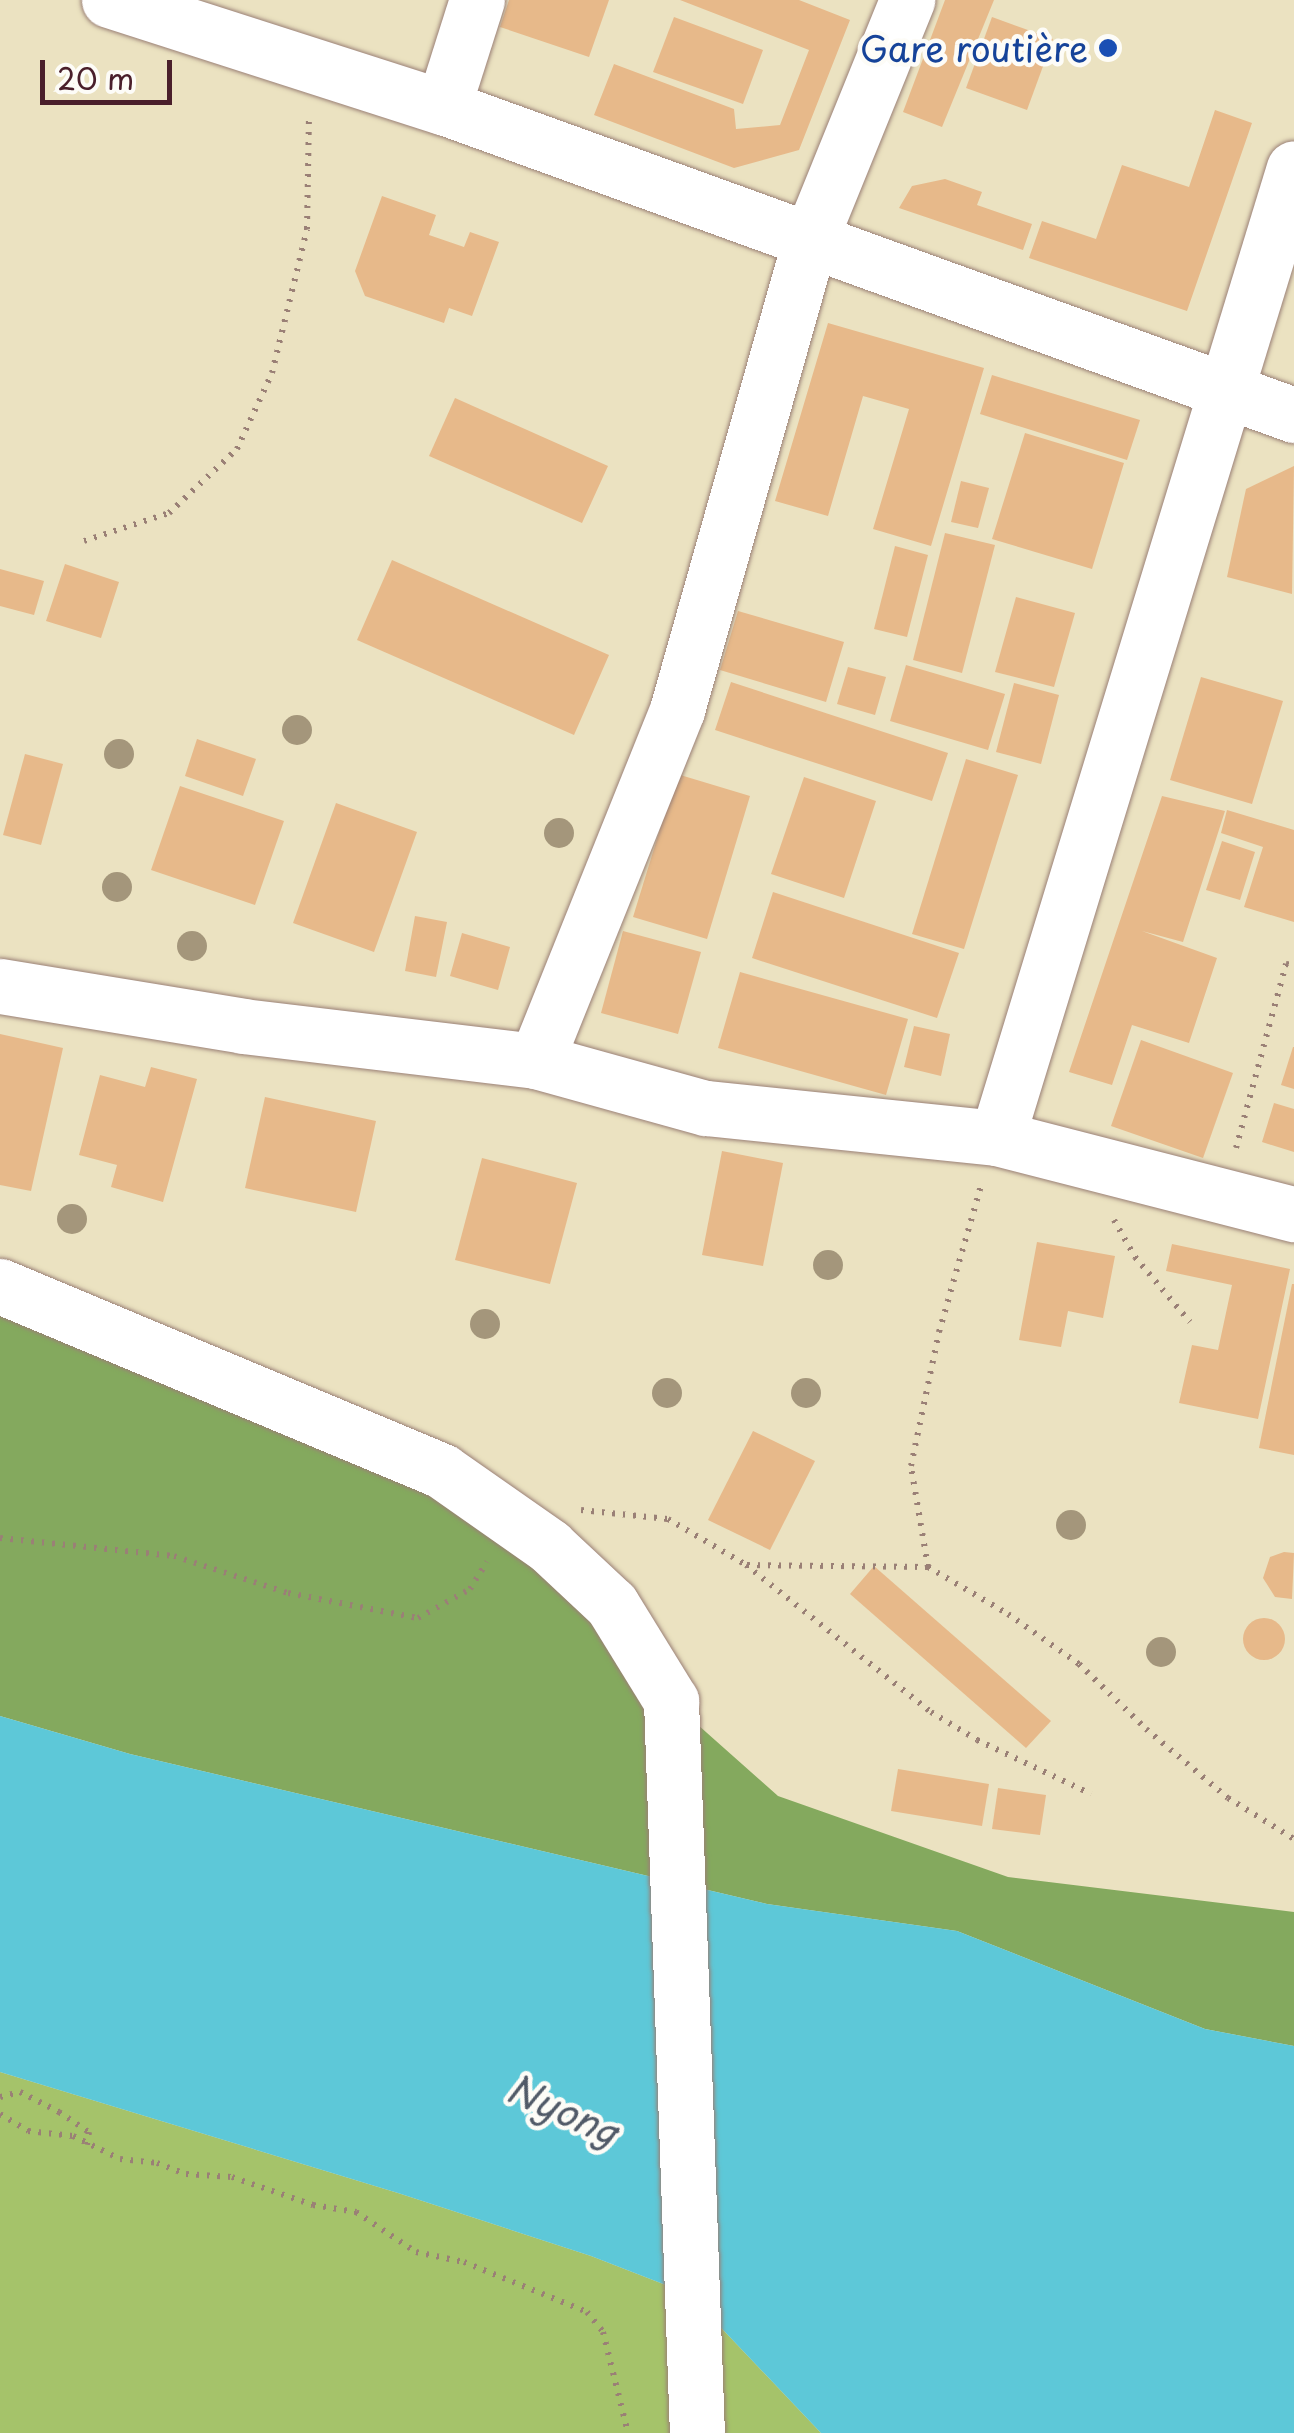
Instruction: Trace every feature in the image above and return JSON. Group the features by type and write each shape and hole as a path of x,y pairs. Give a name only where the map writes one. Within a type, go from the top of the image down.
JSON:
{"street":[{"path":"109,0 443,107 811,236 1226,394 1294,415"},
{"path":"443,107 477,0"},
{"path":"536,1062 677,710 811,236 907,0"},
{"path":"997,1138 1294,168"},
{"path":"0,986 244,1026 536,1062 706,1108 997,1138 1294,1214"},
{"path":"0,1286 442,1471 549,1546 612,1605 671,1701 679,1844 696,2422"}],"path":[{"path":"84,541 169,513 237,449 272,373 307,228 310,64"},
{"path":"1223,1196 1286,964 1294,965"},
{"path":"928,1567 911,1466 957,1260 997,1138"},
{"path":"1078,1159 1136,1258 1190,1322"},
{"path":"0,1538 174,1556 288,1593 418,1618 470,1589 513,1521 587,1510 668,1519 746,1564 931,1712 1091,1794"},
{"path":"746,1564 928,1567 1008,1614 1079,1664 1146,1730 1228,1798 1294,1839"},
{"path":"0,2097 20,2092 59,2112 89,2132 86,2146"},
{"path":"0,2114 28,2131 74,2136 86,2146 120,2158 157,2163 186,2174 232,2177 313,2205 356,2212 416,2252 464,2262 587,2312 603,2332 628,2433"}],"green space":[{"path":"0,1286 442,1471 671,1701 778,1796 1008,1877 1294,1912 1294,2046 1205,2029 957,1931 767,1904 130,1754 0,1716"},
{"path":"0,2072 398,2193 591,2256 689,2294 821,2433 0,2433"}],"water":[{"name":"Nyong","path":"0,1716 130,1754 767,1904 957,1931 1205,2029 1294,2046 1294,2433 821,2433 689,2294 591,2256 398,2193 0,2072"}],"building":[{"path":"509,0 609,0 589,57 500,27"},
{"path":"680,0 799,0 850,20 799,150 734,168 594,115 614,64 734,109 736,129 780,125 809,50"},
{"path":"945,0 994,0 942,127 903,112"},
{"path":"674,17 763,50 743,104 653,72"},
{"path":"992,17 1053,39 1027,110 966,88"},
{"path":"1215,110 1252,123 1187,311 1029,258 1042,221 1096,239 1122,165 1189,187"},
{"path":"945,179 982,192 977,205 1032,224 1023,250 899,208 912,186"},
{"path":"382,196 436,215 429,235 464,247 470,232 499,242 472,316 449,308 444,323 365,296 355,271"},
{"path":"828,323 984,368 931,546 873,529 909,409 863,396 828,516 775,501"},
{"path":"992,375 1140,420 1127,460 980,414"},
{"path":"455,398 608,466 582,523 429,456"},
{"path":"1025,433 1124,463 1092,569 992,539"},
{"path":"1294,466 1292,594 1227,577 1246,489"},
{"path":"961,481 989,488 978,528 951,522"},
{"path":"945,533 995,545 962,673 913,660"},
{"path":"895,546 928,555 907,637 874,629"},
{"path":"392,560 609,655 574,735 357,640"},
{"path":"65,564 119,582 101,638 46,621"},
{"path":"0,569 44,581 34,615 0,606"},
{"path":"1016,597 1075,613 1054,687 995,672"},
{"path":"738,611 844,642 826,702 720,670"},
{"path":"906,665 1005,694 988,750 890,721"},
{"path":"848,667 886,677 875,715 837,704"},
{"path":"1201,677 1283,701 1252,804 1170,780"},
{"path":"731,682 948,753 932,801 715,730"},
{"path":"1014,683 1059,695 1041,764 996,752"},
{"path":"197,739 256,759 243,796 185,776"},
{"path":"25,754 63,764 41,845 3,835"},
{"path":"966,759 1018,775 964,949 912,934"},
{"path":"677,774 750,796 707,939 633,917"},
{"path":"804,777 876,801 844,898 771,874"},
{"path":"180,786 284,821 255,905 151,870"},
{"path":"1162,796 1225,811 1183,942 1142,931 1217,958 1189,1043 1132,1025 1112,1085 1069,1072"},
{"path":"336,803 417,832 374,952 293,923"},
{"path":"1227,810 1294,830 1294,922 1244,907 1263,847 1221,833"},
{"path":"1222,841 1255,852 1240,900 1206,890"},
{"path":"773,892 959,953 937,1018 752,958"},
{"path":"415,916 447,922 436,977 405,971"},
{"path":"623,931 701,952 678,1034 601,1013"},
{"path":"462,933 510,947 498,990 450,976"},
{"path":"740,972 908,1019 886,1095 718,1048"},
{"path":"914,1026 950,1034 941,1076 904,1067"},
{"path":"0,1034 63,1048 31,1191 0,1185"},
{"path":"1141,1040 1233,1073 1203,1158 1111,1126"},
{"path":"1294,1047 1294,1089 1281,1085"},
{"path":"151,1067 197,1079 163,1202 111,1187 117,1165 79,1155 100,1075 145,1087"},
{"path":"265,1097 376,1121 356,1212 245,1188"},
{"path":"1274,1103 1294,1109 1294,1152 1262,1142"},
{"path":"722,1151 783,1163 763,1266 702,1255"},
{"path":"482,1158 577,1183 550,1284 455,1260"},
{"path":"1037,1242 1115,1256 1103,1318 1068,1311 1061,1347 1019,1340"},
{"path":"1172,1244 1290,1269 1258,1419 1179,1403 1192,1345 1218,1350 1232,1285 1166,1271"},
{"path":"1294,1284 1294,1455 1259,1448"},
{"path":"753,1431 815,1461 770,1550 708,1520"},
{"path":"1294,1553 1292,1599 1275,1597 1263,1578 1270,1557"},
{"path":"874,1566 1051,1721 1026,1748 850,1594"},
{"path":"1264,1618 1279,1624 1285,1639 1279,1654 1264,1660 1249,1654 1243,1639 1249,1624"},
{"path":"898,1769 989,1784 982,1826 891,1811"},
{"path":"998,1788 1046,1795 1040,1835 992,1829"}],"place":[{"name":"Gare routière","path":"1108,48"}]}
